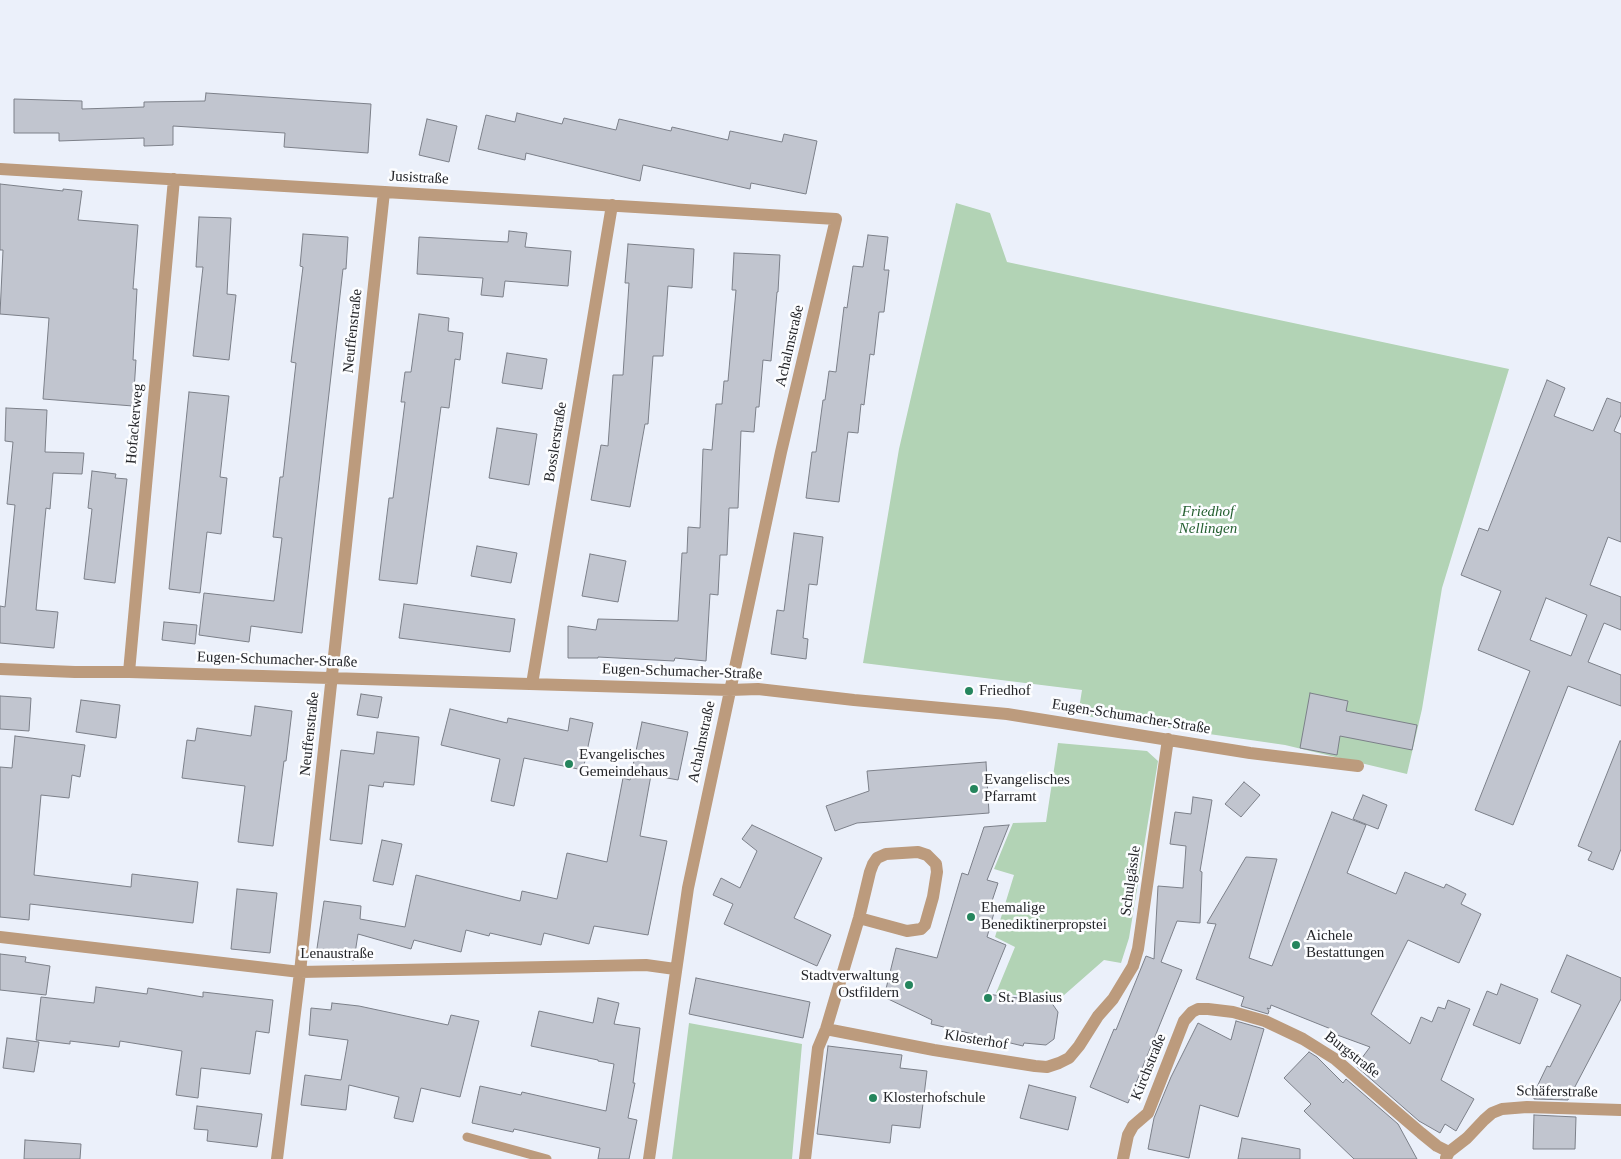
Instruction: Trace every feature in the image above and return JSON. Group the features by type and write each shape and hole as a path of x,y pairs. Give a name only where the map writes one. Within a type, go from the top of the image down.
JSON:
{"street":[{"name":"Jusistraße","path":"0,169 836,219"},
{"name":"Hofackerweg","path":"129,672 174,179"},
{"name":"Neuffenstraße","path":"277,1159 300,972 384,192"},
{"name":"Bosslerstraße","path":"532,684 612,205"},
{"name":"Achalmstraße","path":"649,1159 688,888 781,452 836,219"},
{"name":"Eugen-Schumacher-Straße","path":"0,669 730,690 758,689 1007,714 1250,753 1358,766"},
{"name":"Schulgässle","path":"1098,1016 1113,999 1128,974 1138,949 1168,739"},
{"path":"805,1159 818,1048 826,1029 860,918 870,872 877,858 886,854 918,852 927,855 936,864 937,872 933,897 921,930 907,931 860,918"},
{"name":"Lenaustraße","path":"0,936 300,972 646,965 675,969"},
{"name":"Burgstraße","path":"1192,1012 1198,1009 1232,1012 1265,1021 1303,1039 1335,1059 1448,1156"},
{"name":"Kirchstraße","path":"1123,1159 1128,1136 1133,1126 1148,1113 1184,1021 1192,1012"},
{"name":"Klosterhof","path":"826,1029 934,1050 1047,1067 1059,1064 1069,1058 1098,1016"},
{"name":"Schäferstraße","path":"1448,1156 1484,1120 1502,1108 1621,1110"}],"lane":[{"path":"467,1137 548,1159"}],"green space":[{"name":"Friedhof Nellingen","path":"956,203 990,213 1007,262 1509,369 1442,588 1422,709 1407,774 1285,745 1078,715 1082,690 863,663 899,449"},
{"path":"1058,743 1147,751 1158,761 1129,938 1121,963 1104,960 1063,996 1053,999 996,993 1015,947 995,937 1014,875 994,869 1013,823 1046,822"},
{"path":"689,1023 802,1044 792,1159 672,1159"}],"building":[{"path":"206,93 371,104 368,153 284,147 285,133 173,126 173,145 144,146 144,138 59,141 59,133 14,133 14,99 82,101 82,109 144,107 144,102 205,101"},
{"path":"517,113 562,124 564,118 616,130 619,119 671,131 672,127 728,140 730,131 782,142 784,134 817,141 806,194 751,183 750,189 643,165 640,181 526,153 525,160 478,149 486,115 515,122"},
{"path":"427,119 457,126 449,162 419,155"},
{"path":"0,184 63,191 63,189 82,191 78,220 138,225 133,289 137,289 133,360 136,360 133,406 43,399 49,318 0,314 3,250 0,250"},
{"path":"199,217 231,218 227,294 236,295 229,360 193,356 203,267 196,267"},
{"path":"509,231 527,233 525,247 571,251 568,286 505,281 503,297 481,295 483,278 417,274 419,237 508,242"},
{"path":"303,234 348,237 346,269 343,269 302,633 251,626 249,642 199,635 204,593 274,601 282,538 273,537 280,477 283,477 296,363 291,362 303,267 300,266"},
{"path":"868,235 888,237 884,270 889,270 884,312 879,312 874,355 870,354 864,405 861,404 858,433 848,432 839,502 806,498 812,452 816,452 829,371 836,372 844,307 847,308 853,266 863,267"},
{"path":"628,244 694,249 692,288 668,286 663,356 653,356 648,424 645,424 630,507 591,500 601,445 608,446 613,375 623,375 629,283 625,283"},
{"path":"734,253 780,255 778,292 771,361 763,360 759,407 756,407 754,432 741,431 738,508 729,508 727,555 720,555 718,595 710,594 706,661 675,658 674,661 598,657 568,658 568,626 596,630 598,619 678,621 682,553 687,553 688,527 700,528 703,449 712,450 716,404 722,404 724,381 728,381 736,290 732,290"},
{"path":"419,314 449,318 448,331 463,333 460,360 455,359 449,408 441,407 417,584 379,580 389,498 393,498 405,402 401,402 405,372 411,372"},
{"path":"507,353 547,359 542,389 502,383"},
{"path":"1547,380 1565,388 1554,416 1593,431 1607,398 1621,403 1621,415 1614,431 1621,434 1621,542 1608,537 1590,585 1621,597 1621,630 1604,623 1588,662 1621,675 1621,706 1568,686 1513,825 1475,810 1530,671 1478,650 1501,591 1461,575 1479,528 1488,531","holes":["1546,598 1587,615 1571,656 1530,640"]},
{"path":"189,392 229,396 220,477 227,478 221,534 207,532 200,593 169,589"},
{"path":"6,408 47,410 45,452 84,453 82,474 53,473 50,509 46,508 36,610 58,612 54,648 0,643 0,606 5,607 15,505 7,504 13,442 5,441"},
{"path":"497,428 537,434 529,485 489,478"},
{"path":"92,471 116,474 115,478 127,479 115,583 84,579 92,509 88,508"},
{"path":"794,533 823,537 817,585 809,584 803,638 808,639 806,659 771,654 777,610 784,611"},
{"path":"477,546 517,553 511,583 471,576"},
{"path":"590,554 626,561 618,602 582,596"},
{"path":"404,604 515,619 510,652 399,638"},
{"path":"164,622 197,625 195,644 162,640"},
{"path":"1310,693 1348,701 1346,711 1417,725 1412,750 1340,736 1337,755 1300,748"},
{"path":"361,694 382,697 378,718 357,715"},
{"path":"0,696 31,698 29,731 0,729"},
{"path":"81,700 120,705 116,738 76,732"},
{"path":"255,706 292,711 273,846 238,842 245,786 182,778 187,740 195,741 197,728 251,736"},
{"name":"Evangelisches Gemeindehaus","path":"450,709 507,723 508,718 568,731 570,718 593,723 583,770 524,758 514,806 491,801 500,759 441,745"},
{"path":"642,722 688,732 678,780 651,775 640,836 667,841 648,935 594,926 589,944 544,933 541,945 490,933 489,936 466,930 461,952 414,940 411,949 358,934 354,960 316,955 324,901 361,906 360,919 405,927 416,875 520,901 522,891 557,899 567,853 607,862 623,778 630,780"},
{"path":"377,732 419,737 414,785 384,782 383,787 369,785 362,844 330,840 341,750 374,754"},
{"path":"15,736 85,745 80,777 72,775 69,798 41,795 34,875 131,887 132,874 198,882 193,923 30,904 29,920 0,917 0,767 12,768"},
{"path":"1620,741 1621,849 1613,870 1588,860 1592,852 1578,846"},
{"path":"986,762 989,813 857,823 835,831 826,806 869,791 867,771"},
{"path":"1244,782 1260,795 1241,817 1225,804"},
{"path":"1363,795 1387,805 1378,829 1353,819"},
{"path":"1193,797 1212,800 1200,871 1202,872 1200,923 1177,921 1161,962 1182,970 1128,1103 1090,1087 1114,1029 1116,1030 1146,956 1154,959 1158,886 1183,888 1186,846 1170,844 1175,812 1191,814"},
{"path":"1332,812 1366,825 1347,873 1396,894 1405,872 1444,888 1446,884 1466,894 1461,904 1481,914 1459,963 1408,940 1371,1014 1410,1044 1421,1017 1432,1022 1438,1007 1445,1009 1448,1000 1470,1009 1441,1080 1474,1099 1456,1131 1445,1124 1440,1133 1419,1121 1356,1066 1370,1047 1329,1032 1331,1029 1271,1005 1270,1009 1267,1008 1268,1014 1241,1006 1244,997 1196,979 1216,924 1207,923 1246,857 1277,859 1249,958 1272,966"},
{"path":"752,825 822,858 794,918 831,935 817,966 724,924 733,904 713,895 721,878 740,888 757,851 742,839"},
{"path":"1009,825 987,880 998,883 991,904 996,906 987,937 1006,945 986,994 1051,1002 1058,1012 1054,1039 1046,1045 1024,1043 1023,1046 931,1024 932,1020 884,997 896,948 937,958 962,873 968,875 984,827"},
{"path":"382,840 402,844 393,885 373,881"},
{"path":"237,889 277,893 270,953 231,949"},
{"path":"0,954 26,957 25,962 50,966 46,995 0,990"},
{"path":"1567,955 1621,978 1621,999 1568,1100 1534,1099 1534,1093 1547,1066 1550,1067 1581,1005 1551,992"},
{"path":"696,978 810,1002 803,1038 689,1014"},
{"path":"1501,984 1538,999 1520,1044 1473,1025 1487,991 1497,995"},
{"path":"96,987 147,994 148,988 203,997 203,992 273,1000 269,1033 256,1031 250,1074 201,1068 198,1098 176,1095 182,1051 120,1041 119,1047 70,1041 70,1044 36,1040 41,997 94,1003"},
{"path":"598,998 619,1003 614,1024 640,1028 633,1083 635,1083 628,1118 637,1120 629,1159 598,1159 600,1148 514,1129 513,1132 472,1123 480,1086 521,1095 522,1092 606,1111 614,1064 531,1046 539,1011 593,1023"},
{"path":"332,1003 359,1006 448,1025 451,1015 479,1021 460,1097 421,1088 413,1122 394,1118 399,1097 349,1085 346,1110 301,1105 305,1075 341,1080 348,1040 309,1035 311,1008 331,1010"},
{"path":"1236,1021 1264,1029 1238,1117 1200,1105 1189,1158 1148,1149 1154,1118 1171,1077 1198,1023 1231,1040"},
{"path":"7,1038 39,1042 34,1072 3,1068"},
{"name":"Klosterhofschule","path":"828,1046 902,1055 900,1068 927,1071 920,1128 892,1125 890,1143 817,1134"},
{"path":"1309,1052 1317,1057 1343,1083 1346,1079 1398,1124 1417,1159 1354,1159 1304,1111 1311,1104 1284,1078"},
{"path":"1029,1085 1076,1097 1068,1130 1020,1118"},
{"path":"197,1106 262,1114 257,1147 207,1141 208,1130 194,1129"},
{"path":"1534,1115 1576,1117 1575,1149 1533,1149"},
{"path":"1242,1138 1300,1149 1300,1159 1238,1159"},
{"path":"25,1140 81,1144 80,1159 24,1159"}],"place":[{"name":"Friedhof","path":"969,691"},
{"name":"Evangelisches Gemeindehaus","path":"569,764"},
{"name":"Evangelisches Pfarramt","path":"974,789"},
{"name":"Ehemalige Benediktinerpropstei","path":"971,917"},
{"name":"Aichele Bestattungen","path":"1296,945"},
{"name":"Stadtverwaltung Ostfildern","path":"909,985"},
{"name":"St. Blasius","path":"988,998"},
{"name":"Klosterhofschule","path":"873,1098"}]}
